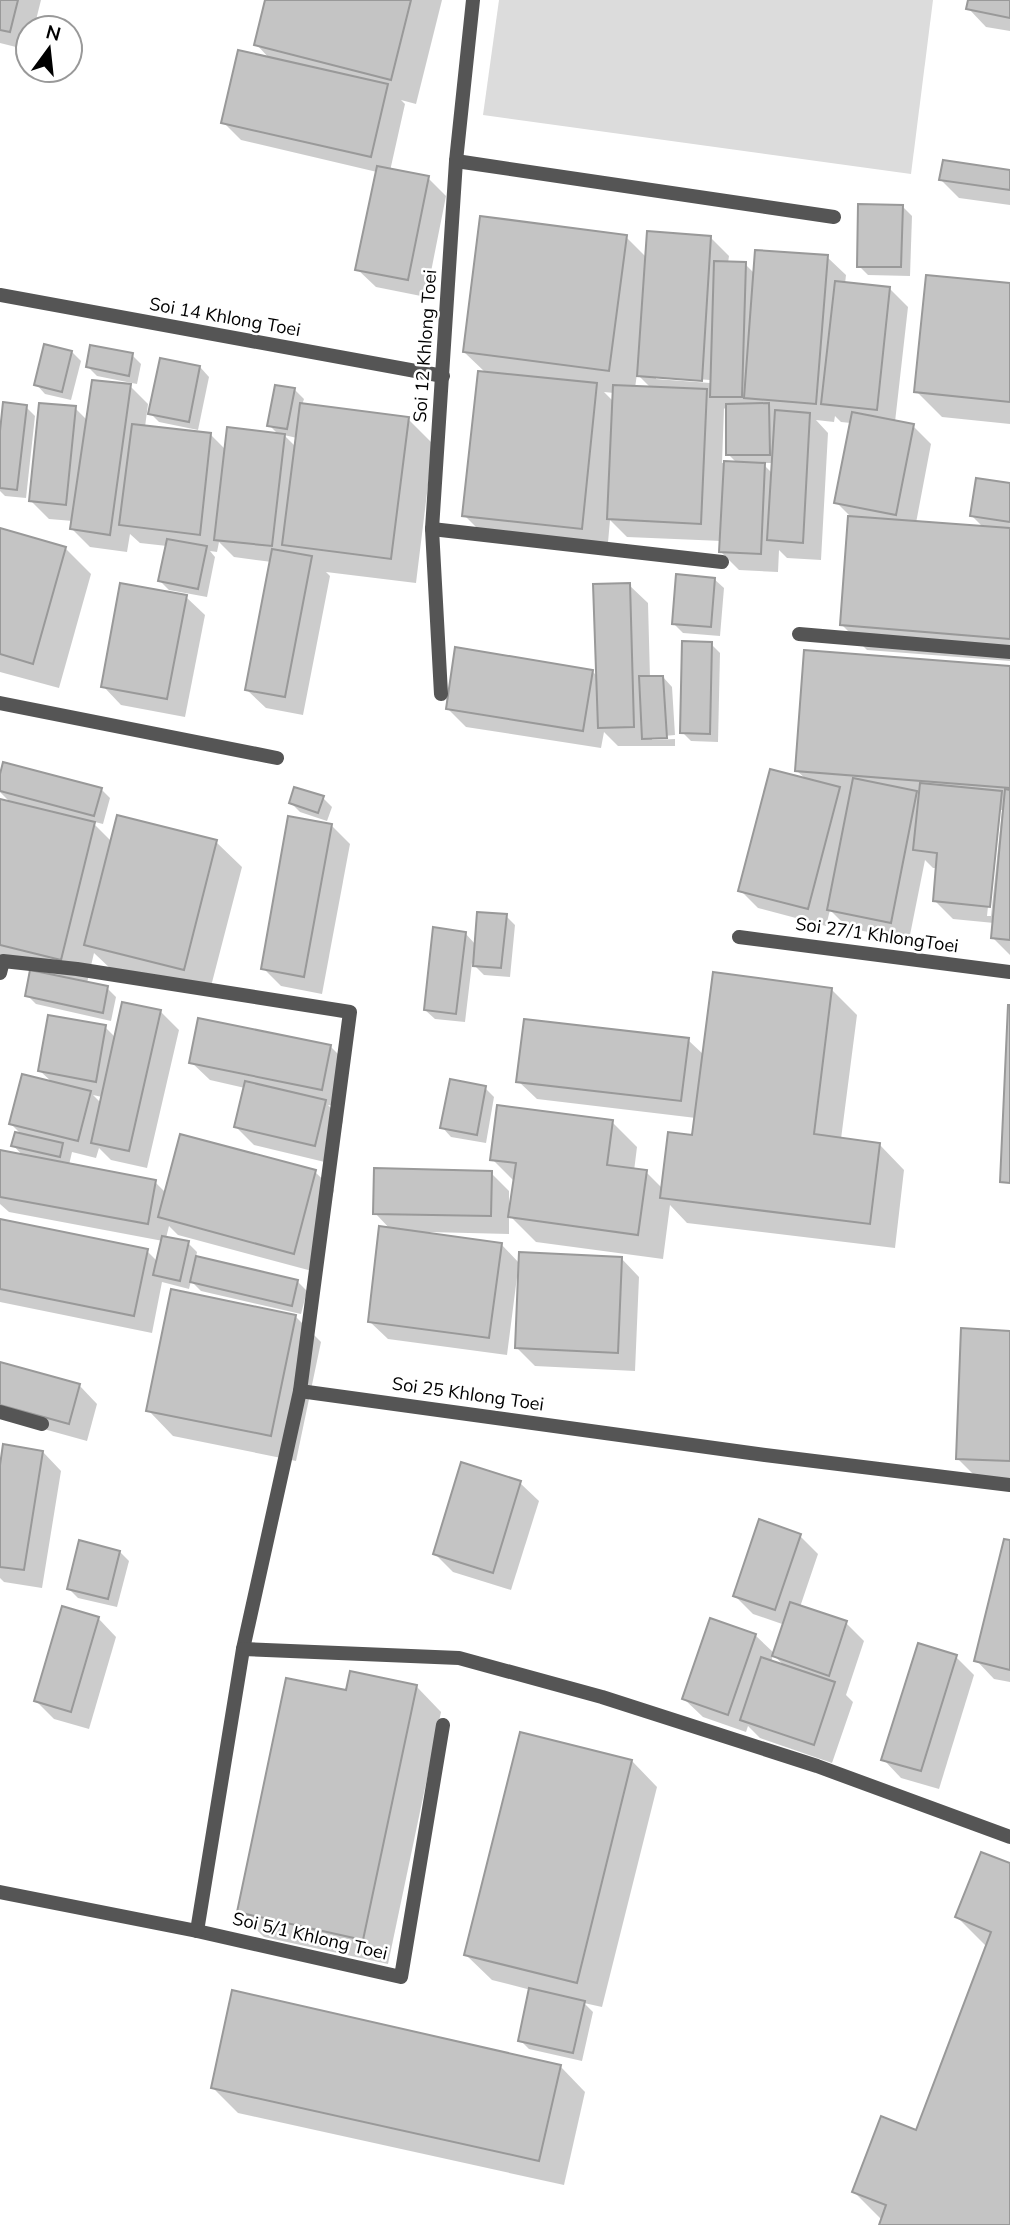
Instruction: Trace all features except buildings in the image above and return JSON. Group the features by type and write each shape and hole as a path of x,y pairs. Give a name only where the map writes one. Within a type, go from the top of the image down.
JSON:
{"street":[{"name":"Soi 12 Khlong Toei","path":"441,694 432,529 456,161 473,0"},
{"path":"456,161 834,217"},
{"name":"Soi 14 Khlong Toei","path":"0,295 443,376"},
{"path":"432,529 722,562"},
{"path":"799,634 1010,652"},
{"path":"0,703 277,758"},
{"name":"Soi 27/1 KhlongToei","path":"739,937 1010,972"},
{"path":"0,973 3,961 350,1012 300,1391 243,1649 197,1931"},
{"name":"Soi 25 Khlong Toei","path":"300,1391 765,1455 1010,1485"},
{"path":"0,1412 43,1424"},
{"path":"243,1649 459,1658 602,1697 817,1766 1010,1837"},
{"name":"Soi 5/1 Khlong Toei","path":"0,1892 197,1931 401,1977 443,1725"}],"shaded area":[{"path":"499,0 933,0 911,174 483,115"}]}
